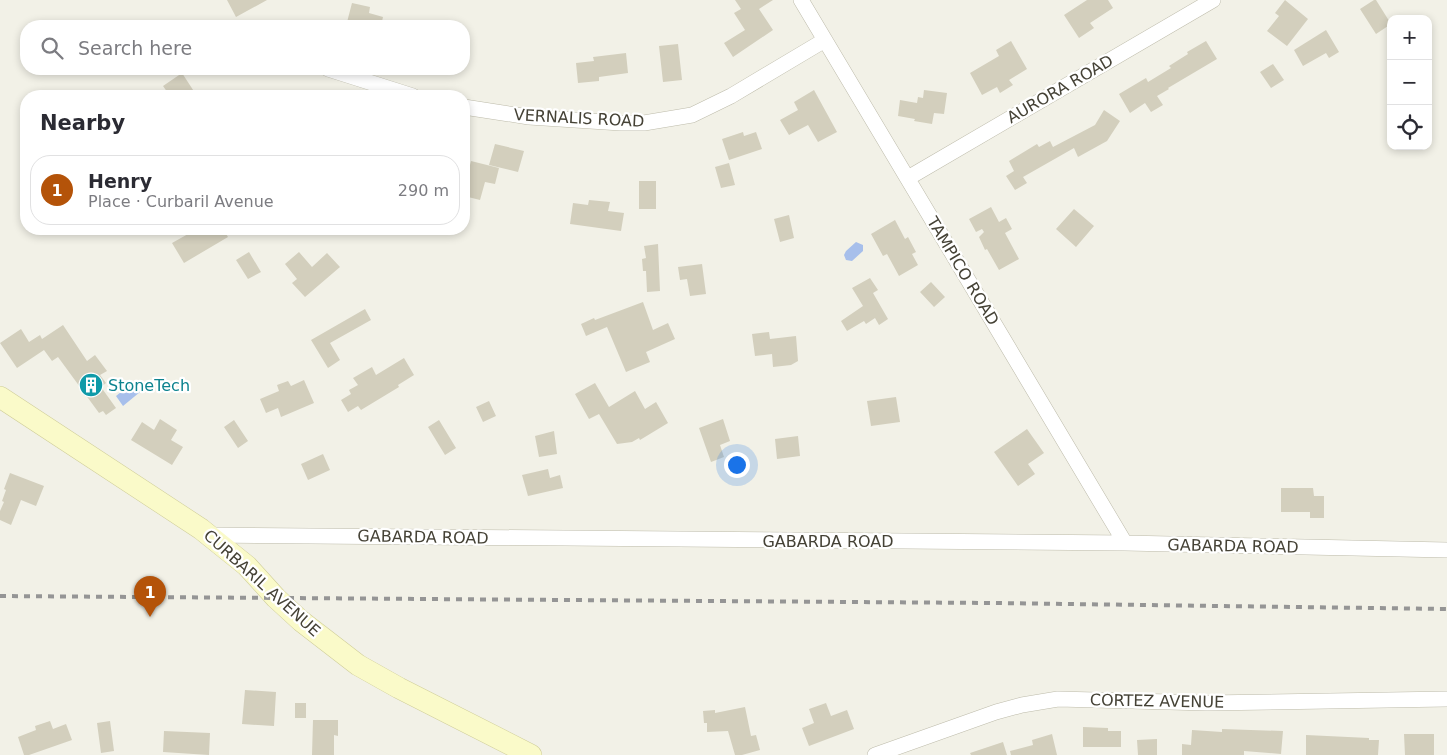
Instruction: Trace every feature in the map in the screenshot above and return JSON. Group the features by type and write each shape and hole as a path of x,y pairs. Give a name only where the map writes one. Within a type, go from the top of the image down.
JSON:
{"street":[{"name":"TAMPICO ROAD","path":"801,0 1125,543"},
{"name":"AURORA ROAD","path":"908,178 1213,0"},
{"name":"VERNALIS ROAD","path":"470,108 529,117 621,123 644,123 692,115 730,96 825,40"},
{"path":"347,75 394,90"},
{"name":"CURBARIL AVENUE","path":"0,397 209,535 247,566 276,598 301,621 358,665 531,755"},
{"name":"GABARDA ROAD","path":"209,535 1125,543 1447,550"},
{"name":"CORTEZ AVENUE","path":"875,755 996,712 1022,705 1058,699 1207,702 1447,699"}],"water":[{"path":"856,242 863,245 863,251 852,261 846,260 844,255 846,251"},
{"path":"132,383 140,392 123,406 116,396"}],"building":[{"path":"227,0 267,0 236,17"},
{"path":"735,0 773,0 759,9 773,30 733,57 724,43 745,30 734,13 741,9"},
{"path":"1087,0 1108,0 1113,8 1090,23 1094,28 1079,38 1064,15"},
{"path":"1285,0 1308,19 1287,46 1267,31 1279,16 1275,13"},
{"path":"1376,0 1387,18 1387,27 1376,34 1360,9"},
{"path":"352,3 370,7 369,13 383,17 382,20 348,20"},
{"path":"1326,30 1339,52 1329,58 1326,53 1303,66 1294,50"},
{"path":"1011,41 1027,69 1009,80 1013,85 1000,93 997,87 982,95 970,73 999,56 996,50"},
{"path":"1206,41 1217,59 1157,96 1163,105 1151,112 1145,103 1130,113 1119,94 1146,78 1148,82 1171,68 1169,66 1188,54 1187,52"},
{"path":"678,44 682,80 663,82 659,46"},
{"path":"626,53 628,73 599,77 599,81 578,83 576,63 594,61 593,57"},
{"path":"1273,64 1284,80 1271,88 1260,72"},
{"path":"179,75 183,75 193,90 166,90 163,86"},
{"path":"814,90 837,132 818,142 808,125 789,135 780,120 798,110 794,102"},
{"path":"924,90 947,93 944,114 934,113 932,124 898,116 900,100 917,103 918,97 923,98"},
{"path":"1104,110 1120,121 1107,141 1078,157 1074,148 1023,177 1027,183 1015,190 1006,176 1014,171 1009,161 1037,144 1039,147 1050,141 1053,147 1095,125"},
{"path":"743,132 744,136 756,132 762,149 729,160 722,139"},
{"path":"495,144 524,151 518,172 489,165"},
{"path":"471,161 499,168 495,184 485,182 480,200 470,198"},
{"path":"729,163 735,185 721,188 715,167"},
{"path":"639,181 656,181 656,209 639,209"},
{"path":"589,200 610,202 608,211 624,213 621,231 570,224 573,203 588,205"},
{"path":"991,207 999,222 1006,218 1012,229 1005,233 1019,259 999,270 987,249 985,250 979,237 984,232 982,229 976,232 969,219"},
{"path":"1074,209 1094,226 1076,247 1056,229"},
{"path":"789,215 794,238 780,242 774,219"},
{"path":"895,220 905,239 908,237 916,252 912,254 918,265 899,276 887,254 883,256 871,234"},
{"path":"186,235 227,235 228,237 184,263 172,243"},
{"path":"658,244 660,291 647,292 646,271 643,271 642,259 646,258 644,246"},
{"path":"249,252 261,272 248,279 236,260"},
{"path":"299,252 312,267 327,253 340,267 305,297 292,283 297,279 285,264"},
{"path":"702,264 706,294 690,296 687,279 680,280 678,267"},
{"path":"870,278 878,290 873,293 888,319 879,325 875,318 866,324 864,321 847,331 841,321 863,306 852,288"},
{"path":"931,282 945,297 934,307 920,292"},
{"path":"643,302 653,330 668,323 675,339 646,352 650,362 626,372 607,327 586,336 581,324"},
{"path":"365,309 371,320 330,343 340,360 328,368 311,340"},
{"path":"63,325 87,361 95,355 107,371 100,375 106,383 101,387 116,408 106,415 103,411 99,413 58,357 52,361 44,350 17,368 0,343 21,329 29,342 40,335 42,339"},
{"path":"769,332 770,339 796,336 798,361 791,365 773,367 772,354 755,356 752,334"},
{"path":"404,358 414,375 398,385 399,387 361,410 358,406 348,412 341,400 351,394 349,390 358,385 353,378 372,367 376,375"},
{"path":"304,380 314,403 281,417 278,408 266,413 260,399 279,391 277,385 288,381 291,386"},
{"path":"595,383 609,407 635,391 645,409 656,402 668,423 640,440 639,438 632,442 617,444 599,414 589,419 575,394"},
{"path":"896,397 900,422 871,426 867,401"},
{"path":"489,401 496,416 483,422 476,407"},
{"path":"160,419 177,430 171,440 183,447 172,465 131,440 142,422 154,430"},
{"path":"723,419 730,441 720,445 724,457 711,462 699,428"},
{"path":"234,420 248,441 238,448 224,427"},
{"path":"439,420 456,448 445,455 428,427"},
{"path":"1027,429 1044,453 1028,464 1035,474 1018,486 994,452"},
{"path":"554,431 557,454 539,457 535,436"},
{"path":"798,436 800,456 777,459 775,439"},
{"path":"323,454 330,470 308,480 301,464"},
{"path":"548,469 550,478 560,475 563,488 528,496 522,475"},
{"path":"10,473 44,486 36,506 21,500 11,525 0,520 0,511 4,502 2,501 6,490 4,489"},
{"path":"1281,488 1313,488 1314,496 1324,496 1324,518 1310,518 1310,512 1281,512"},
{"path":"245,690 276,692 274,726 242,724"},
{"path":"295,703 306,703 306,718 295,718"},
{"path":"826,703 831,716 847,710 854,729 809,746 802,728 814,723 809,709"},
{"path":"745,707 751,736 756,735 760,750 735,755 728,731 707,732 707,723 704,723 703,711 715,710 715,713"},
{"path":"313,720 338,720 338,736 334,735 334,755 312,755"},
{"path":"50,721 53,729 66,724 72,740 24,755 18,737 36,730 35,726"},
{"path":"110,721 114,751 101,753 97,723"},
{"path":"1083,727 1108,728 1108,731 1121,731 1121,747 1083,747"},
{"path":"1222,729 1283,731 1281,754 1244,751 1244,755 1182,755 1182,744 1191,745 1192,730 1222,732"},
{"path":"164,731 210,733 209,755 163,752"},
{"path":"1052,734 1057,755 1011,755 1010,751 1033,745 1032,740"},
{"path":"1404,734 1434,734 1434,755 1405,755"},
{"path":"1306,735 1379,740 1378,755 1306,755"},
{"path":"1157,739 1157,755 1138,755 1137,740"},
{"path":"1003,742 1007,755 971,755 970,753"}],"railway":[{"path":"0,596 994,603 1447,609"}],"place":[{"name":"StoneTech","path":"91,385"},
{"name":"Henry","path":"150,617"}]}
